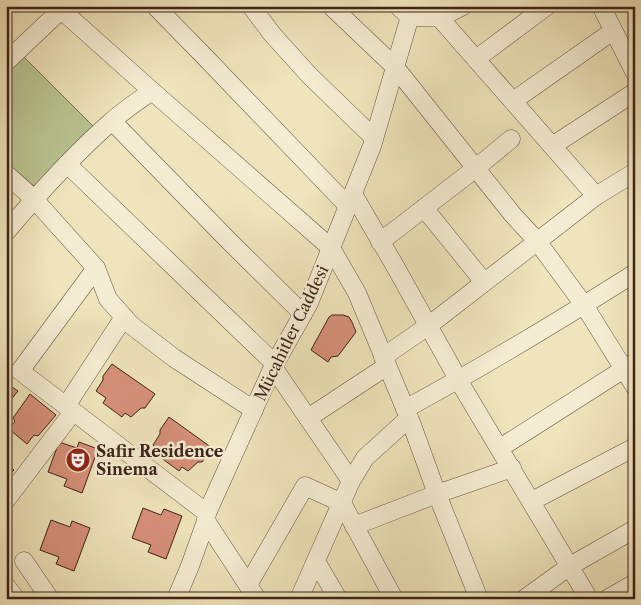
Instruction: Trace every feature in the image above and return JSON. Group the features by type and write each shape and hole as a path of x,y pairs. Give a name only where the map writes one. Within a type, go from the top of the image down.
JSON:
{"street":[{"path":"155,6 350,200 380,242 458,380 589,599"},
{"path":"250,6 309,75 374,138"},
{"path":"331,6 395,67 513,215 537,241 629,366 635,387"},
{"path":"407,10 438,16 445,15 463,6"},
{"path":"476,59 547,6"},
{"path":"601,6 635,73"},
{"path":"6,62 62,8 152,91 331,248 357,293 407,414 479,599"},
{"name":"Mücahitler Caddesi","path":"176,599 207,517 274,365 309,303 350,200 374,138 395,67 407,10"},
{"path":"438,16 596,196"},
{"path":"513,101 613,31"},
{"path":"6,232 67,164 112,121 152,91"},
{"path":"552,146 635,92"},
{"path":"112,121 303,314"},
{"path":"380,242 511,139"},
{"path":"67,164 274,365 351,481"},
{"path":"308,418 385,361 596,196 635,172"},
{"path":"6,174 34,199 96,268 108,299 131,325 174,358 254,410"},
{"path":"424,208 484,282"},
{"path":"96,268 13,367 207,517 253,592"},
{"path":"299,599 351,481 365,458 407,414 458,380 635,273"},
{"path":"6,500 69,409 124,317"},
{"path":"500,448 629,366"},
{"path":"532,501 635,447"},
{"path":"354,526 512,468"},
{"path":"253,592 305,486 342,503 394,599"},
{"path":"524,599 570,566 635,529"},
{"path":"24,561 50,599"},
{"path":"316,561 338,599"},
{"path":"607,599 635,583"},
{"path":"6,586 16,599"}],"green space":[{"path":"23,56 94,127 34,186 6,162 6,71"}],"building":[{"path":"332,315 349,317 356,332 338,356 331,357 328,362 311,350 329,317"},
{"path":"112,364 155,394 145,408 141,408 131,417 125,413 122,417 103,403 106,398 96,391 103,380 103,376"},
{"path":"6,383 18,391 6,406"},
{"path":"30,394 56,415 38,436 34,435 27,444 9,429 15,421 13,418"},
{"path":"169,417 212,448 202,462 198,462 188,471 182,467 179,471 160,457 163,453 153,445"},
{"path":"59,442 77,448 79,442 98,449 82,493 64,486 67,479 48,472"},
{"path":"6,464 14,470 6,478"},
{"path":"143,508 161,515 164,509 182,516 166,559 148,552 151,545 132,538"},
{"path":"51,520 70,527 72,521 90,528 74,571 56,564 59,557 40,550"}],"place":[{"name":"Safir Residence Sinema","path":"78,460"}]}
